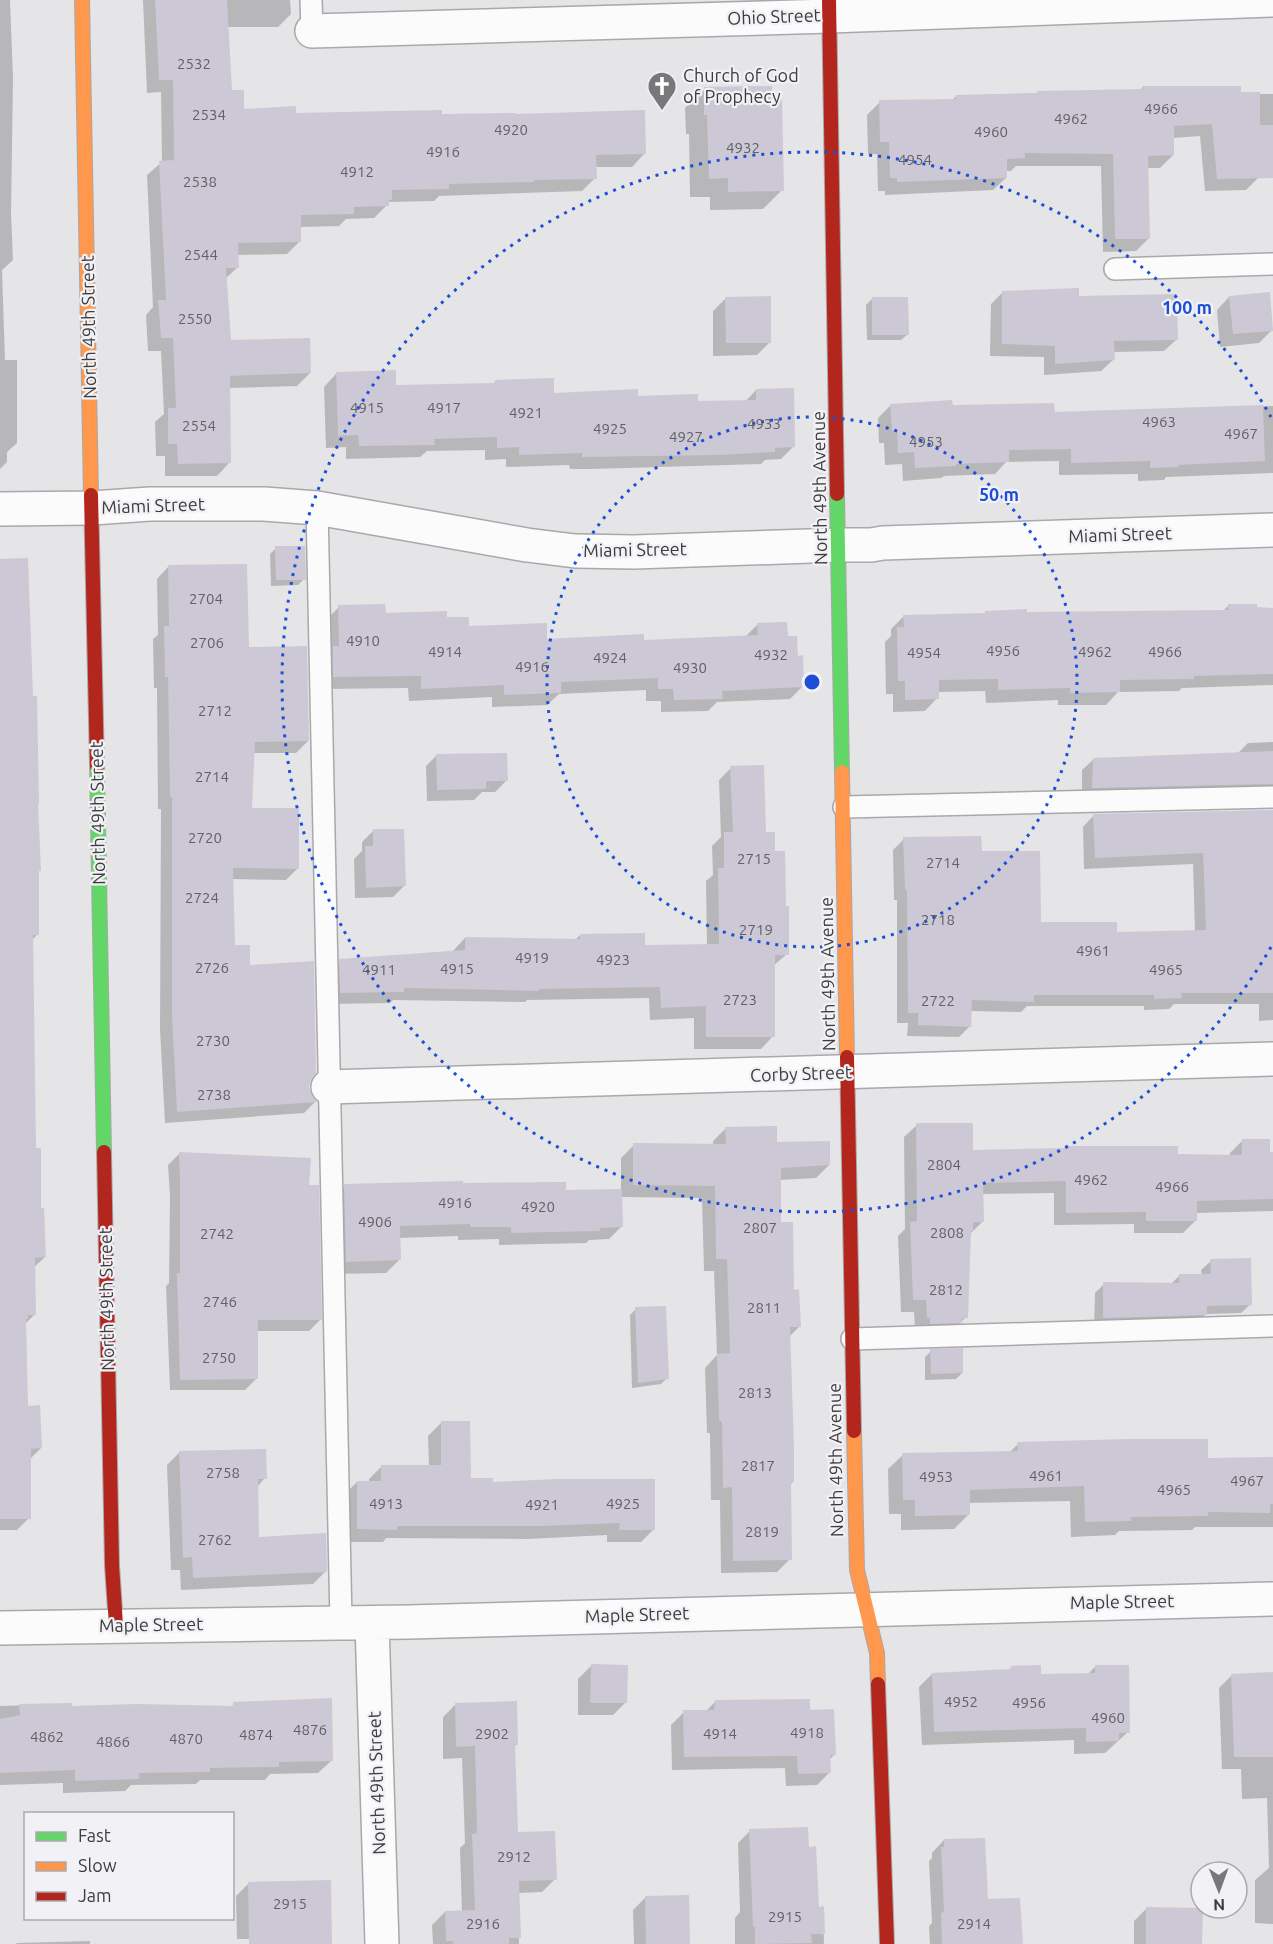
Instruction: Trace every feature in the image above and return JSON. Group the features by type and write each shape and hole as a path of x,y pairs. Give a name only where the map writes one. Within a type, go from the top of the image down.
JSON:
{"street":[{"name":"North 49th Street","path":"82,0 111,1554 116,1625"},
{"name":"Ohio Street","path":"311,15 1273,0"},
{"name":"North 49th Avenue","path":"830,8 857,1570 878,1653 887,1944"},
{"name":"Miami Street","path":"0,508 92,508 150,504 264,504 318,508 527,545 575,551 634,552 871,545 895,542 1273,530"},
{"name":"Corby Street","path":"328,1087 1273,1059"},
{"name":"Maple Street","path":"0,1628 356,1622 1273,1599"},
{"name":"North 49th Street","path":"356,1622 382,1944"}],"lane":[{"path":"1115,269 1273,264"},
{"path":"318,508 328,1087 356,1622"},
{"path":"844,807 1273,796"},
{"path":"852,1339 1273,1326"}],"building":[{"path":"155,0 227,0 232,90 244,90 244,109 296,106 296,113 442,110 442,114 645,110 646,154 596,155 597,179 449,184 449,189 392,190 392,200 389,200 389,206 354,207 354,214 301,215 301,242 238,243 239,268 226,268 231,340 310,338 311,373 230,376 231,463 178,464 177,444 168,444 168,408 176,408 173,338 161,338 158,300 166,300 159,161 174,160 173,80 159,80"},
{"path":"772,86 772,100 782,100 784,191 728,192 728,178 709,179 704,87"},
{"path":"1142,86 1241,86 1241,92 1260,92 1260,125 1273,125 1273,178 1217,179 1212,124 1174,126 1174,155 1148,156 1150,239 1115,239 1113,154 1025,153 1025,158 1007,159 1007,178 897,182 897,178 890,178 889,142 880,142 879,100 956,99 956,95 1037,93 1037,91 1143,89"},
{"path":"1079,288 1079,296 1177,294 1178,340 1114,341 1115,360 1055,364 1055,346 1002,344 1002,291"},
{"path":"1270,292 1273,331 1233,334 1229,296"},
{"path":"771,296 771,343 726,343 725,297"},
{"path":"872,297 908,297 909,335 872,335"},
{"path":"396,370 396,385 495,383 495,380 554,378 554,393 638,389 638,396 698,394 698,401 756,400 756,389 794,388 795,447 775,448 775,452 720,455 582,457 582,453 519,455 519,447 497,448 497,437 434,439 435,445 359,446 358,435 338,436 336,372"},
{"path":"952,400 953,405 1054,403 1055,412 1263,405 1265,461 1150,468 1150,461 1071,463 1071,449 1009,450 1009,462 915,468 914,452 898,453 897,431 892,431 890,404"},
{"path":"275,546 305,546 306,580 276,580"},
{"path":"28,558 33,696 37,696 41,871 39,871 39,935 33,935 36,1148 41,1148 41,1208 44,1208 46,1257 35,1258 36,1315 28,1315 26,1319 28,1406 40,1405 42,1448 31,1449 31,1519 0,1519 0,559"},
{"path":"247,564 249,647 307,646 309,741 255,742 252,808 299,808 299,869 233,868 235,945 250,945 250,965 314,961 316,1073 309,1087 317,1102 177,1112 172,1016 172,797 170,797 168,677 165,677 164,626 169,626 168,565"},
{"path":"385,604 386,613 447,611 447,617 469,617 469,626 547,623 547,639 644,634 644,640 758,635 757,623 787,622 788,636 797,636 798,656 803,655 804,687 722,691 723,699 674,700 673,689 658,689 658,678 561,682 561,693 504,695 504,685 421,689 421,676 333,677 333,646 339,646 338,605"},
{"path":"1228,604 1257,604 1257,607 1273,608 1273,674 1194,676 1194,679 1120,680 1120,692 1070,693 1070,688 998,690 998,679 939,680 939,699 905,700 905,681 898,681 897,627 904,627 903,615 985,613 985,611 1027,609 1027,612 1228,610"},
{"path":"1273,751 1273,784 1092,788 1093,758"},
{"path":"507,753 508,781 486,781 486,789 437,790 436,754"},
{"path":"764,765 766,832 775,832 775,851 785,851 786,906 789,906 789,955 775,955 775,1037 706,1037 706,1006 661,1008 660,987 539,989 539,991 404,988 404,992 340,993 339,959 465,950 465,937 580,939 580,934 645,933 645,945 719,944 718,868 724,868 724,832 733,832 730,766"},
{"path":"1273,810 1273,993 1181,993 1182,998 1154,999 1154,995 1034,995 1034,1002 972,1000 971,1027 918,1025 918,1013 908,1013 907,890 905,890 903,837 981,836 982,851 1040,851 1041,922 1117,922 1117,932 1206,930 1203,853 1095,858 1093,814"},
{"path":"373,829 404,829 406,886 366,888 365,846 373,846"},
{"path":"916,1123 973,1123 973,1150 1065,1148 1065,1146 1178,1146 1178,1154 1242,1155 1242,1139 1270,1139 1270,1152 1273,1152 1273,1199 1197,1201 1197,1221 1146,1221 1146,1212 1066,1213 1066,1181 983,1183 984,1222 973,1222 973,1231 971,1231 968,1318 962,1318 962,1323 930,1324 930,1318 927,1318 926,1300 913,1300 910,1222 917,1221"},
{"path":"777,1126 777,1142 830,1141 830,1165 781,1168 781,1222 793,1222 794,1290 799,1289 801,1327 790,1327 794,1448 794,1482 791,1482 792,1560 733,1561 732,1487 723,1488 722,1421 719,1421 717,1354 730,1353 727,1259 716,1259 715,1186 633,1185 633,1143 726,1144 725,1127"},
{"path":"179,1152 311,1158 309,1185 319,1185 322,1320 258,1320 258,1379 180,1380 177,1273 180,1273"},
{"path":"463,1181 463,1183 566,1182 566,1190 622,1189 623,1227 600,1228 600,1231 511,1233 511,1227 470,1227 470,1224 400,1226 401,1260 346,1262 344,1184"},
{"path":"1251,1258 1252,1305 1207,1306 1207,1315 1103,1318 1103,1282 1179,1283 1179,1274 1211,1274 1210,1259"},
{"path":"666,1306 669,1379 638,1383 635,1307"},
{"path":"963,1348 963,1373 931,1374 930,1349"},
{"path":"441,1421 470,1421 471,1478 493,1478 493,1482 557,1479 655,1479 655,1530 619,1530 620,1523 541,1526 397,1526 397,1530 357,1529 357,1481 381,1481 381,1465 441,1465"},
{"path":"1208,1439 1208,1458 1273,1457 1273,1504 1270,1504 1270,1513 1208,1512 1208,1516 1131,1517 1131,1521 1085,1522 1084,1486 970,1490 970,1515 915,1516 915,1500 903,1500 902,1453 1018,1451 1017,1442"},
{"path":"266,1449 267,1479 258,1479 259,1537 326,1533 327,1572 193,1578 192,1557 183,1558 179,1451"},
{"path":"591,1664 628,1665 627,1703 590,1703"},
{"path":"1041,1665 1041,1674 1095,1673 1095,1665 1129,1665 1130,1733 1119,1733 1119,1741 1086,1742 1086,1728 934,1732 932,1673"},
{"path":"1273,1672 1273,1757 1234,1757 1231,1674"},
{"path":"332,1698 333,1761 279,1762 279,1767 210,1768 210,1772 139,1773 139,1779 75,1781 75,1770 0,1773 0,1719 20,1715 19,1704 233,1706 233,1702"},
{"path":"810,1699 810,1710 834,1709 836,1755 830,1755 831,1773 798,1774 797,1756 684,1757 683,1710 714,1710 715,1700"},
{"path":"517,1701 518,1745 515,1745 518,1832 555,1831 557,1880 519,1881 521,1938 509,1938 509,1944 453,1944 453,1941 446,1941 445,1911 475,1910 472,1834 477,1833 475,1746 456,1747 455,1703"},
{"path":"808,1827 809,1847 816,1846 819,1907 824,1906 825,1934 811,1934 812,1943 755,1944 749,1829"},
{"path":"985,1838 988,1899 1020,1898 1023,1944 942,1944 941,1913 944,1912 941,1847 944,1847 944,1839"},
{"path":"331,1880 332,1944 249,1944 248,1882"},
{"path":"689,1895 690,1944 646,1944 645,1896"},
{"path":"1146,1907 1189,1908 1189,1920 1203,1920 1202,1944 1146,1944"}],"traffic: fast":[{"path":"837,494 842,772"},
{"path":"97,766 104,1152"}],"traffic: slow":[{"path":"82,0 91,495"},
{"path":"842,772 847,1057"},
{"path":"854,1431 857,1570 877,1653 878,1684"}],"traffic: jam":[{"path":"829,0 837,494"},
{"path":"91,495 97,766"},
{"path":"847,1057 854,1431"},
{"path":"104,1152 112,1566 116,1625"},
{"path":"878,1684 887,1944"}],"place":[{"name":"Church of God of Prophecy","path":"662,112"}]}
